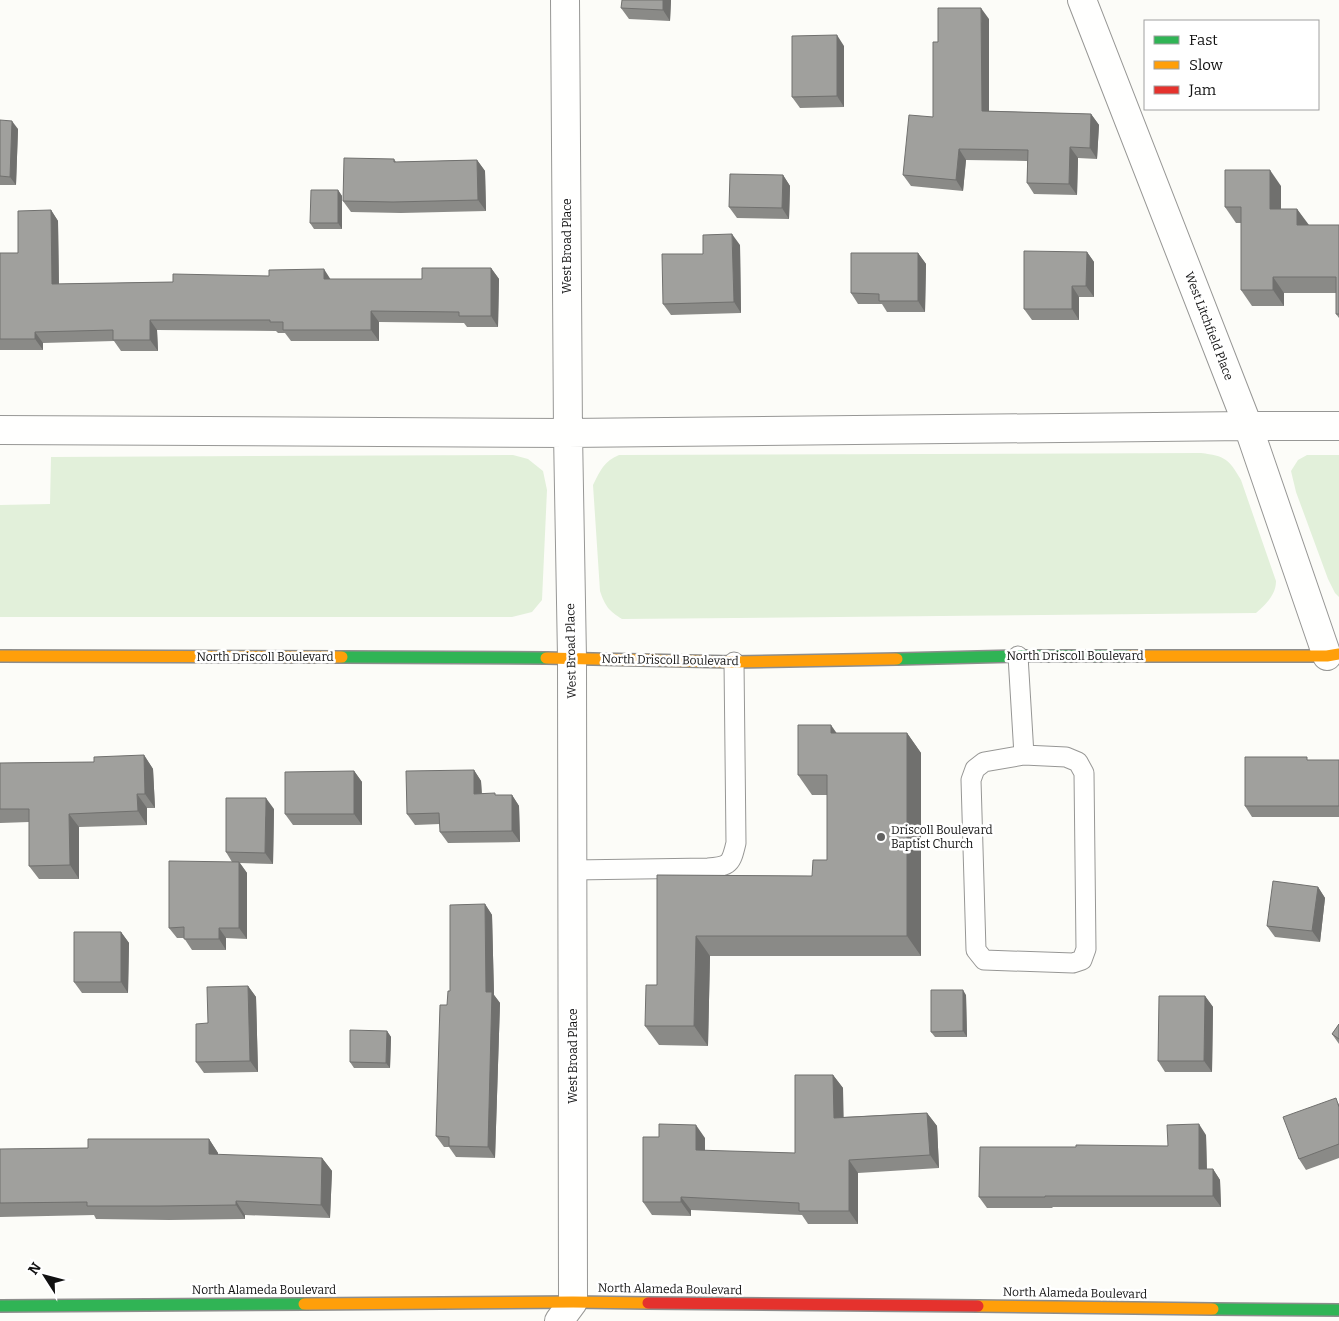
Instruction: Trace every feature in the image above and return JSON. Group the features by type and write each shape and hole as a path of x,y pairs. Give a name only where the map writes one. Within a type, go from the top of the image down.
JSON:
{"main road":[{"name":"North Driscoll Boulevard","path":"0,656 572,658 734,662 1018,656 1333,655"},
{"name":"North Alameda Boulevard","path":"0,1306 566,1311 1339,1310"}],"street":[{"name":"West Broad Place","path":"565,0 573,870 566,1311"},
{"name":"West Litchfield Place","path":"1082,0 1248,426 1333,655"},
{"path":"0,430 568,434 1339,426"}],"lane":[{"path":"1018,656 1024,755"},
{"path":"573,870 724,867 732,859 736,843 734,662"},
{"path":"1024,755 1066,757 1078,762 1084,773 1086,949 1082,960 1073,963 984,960 976,950 971,780 975,769 984,762 1024,755"}],"green space":[{"path":"1201,453 1221,457 1226,460 1241,480 1276,581 1274,591 1267,603 1256,613 622,619 608,608 600,591 593,485 606,463 619,455"},
{"path":"513,455 528,459 543,471 547,490 542,600 532,612 512,617 0,617 0,505 50,504 51,457"},
{"path":"1307,455 1339,455 1339,597 1328,579 1296,492 1291,471 1298,460"}],"building":[{"path":"622,0 663,0 663,10 621,8"},
{"path":"938,8 981,8 982,111 1091,114 1090,148 1070,147 1069,184 1027,183 1028,150 959,149 956,180 903,175 909,115 933,117 933,42 938,42"},
{"path":"837,35 837,96 792,97 792,36"},
{"path":"0,120 12,121 10,177 0,176"},
{"path":"344,158 394,159 394,162 477,160 478,200 343,201"},
{"path":"1225,170 1270,170 1270,209 1297,209 1297,225 1339,225 1339,314 1336,314 1336,277 1273,277 1273,290 1241,290 1241,207 1225,207"},
{"path":"730,174 783,175 782,208 729,207"},
{"path":"311,190 338,190 338,223 310,223"},
{"path":"51,210 52,284 173,282 173,274 269,276 269,270 324,269 324,279 422,279 422,268 491,268 491,316 459,316 459,312 371,311 371,330 283,330 283,322 270,322 270,320 150,320 150,340 113,340 113,330 35,332 35,339 0,339 0,253 18,253 18,211"},
{"path":"732,234 734,302 663,304 662,254 703,254 703,235"},
{"path":"1024,251 1087,252 1086,286 1072,286 1072,309 1024,309"},
{"path":"851,253 918,253 918,301 879,301 879,294 851,293"},
{"name":"Driscoll Boulevard Baptist Church","path":"798,725 831,725 831,733 907,733 907,936 696,936 694,1026 645,1026 646,985 657,985 657,875 812,876 813,860 827,860 827,775 798,775"},
{"path":"144,755 145,794 137,794 138,811 69,814 70,865 29,866 29,809 0,809 0,763 94,762 94,757"},
{"path":"1245,757 1307,757 1307,760 1339,760 1339,806 1245,806"},
{"path":"474,770 474,794 495,793 495,795 512,795 512,831 440,832 439,813 407,814 406,771"},
{"path":"354,771 354,814 285,814 285,772"},
{"path":"226,798 266,798 265,853 226,852"},
{"path":"169,861 239,862 239,928 219,928 219,939 184,939 184,927 169,928"},
{"path":"1273,881 1318,887 1312,931 1267,926"},
{"path":"485,904 486,992 492,992 488,1147 449,1146 449,1137 436,1136 440,1005 447,1005 448,991 450,991 450,905"},
{"path":"74,932 121,932 121,982 74,982"},
{"path":"248,986 250,1061 196,1062 196,1024 208,1023 207,987"},
{"path":"931,990 963,990 963,1031 931,1032"},
{"path":"1159,996 1205,996 1204,1061 1158,1061"},
{"path":"1339,1024 1339,1039 1332,1034"},
{"path":"350,1030 387,1031 386,1063 350,1062"},
{"path":"795,1075 833,1075 834,1118 927,1113 930,1155 849,1160 849,1211 799,1211 799,1203 681,1197 681,1202 643,1202 643,1137 659,1137 659,1124 696,1125 696,1150 795,1153"},
{"path":"1336,1098 1339,1107 1339,1144 1299,1159 1283,1117"},
{"path":"1199,1124 1199,1169 1213,1169 1213,1196 979,1197 980,1147 1168,1146 1167,1125"},
{"path":"88,1139 209,1139 209,1154 322,1158 321,1205 236,1201 236,1205 160,1206 87,1206 87,1202 0,1203 0,1149 88,1148"}],"traffic: fast":[{"path":"897,659 1129,656"},
{"path":"342,657 546,658"},
{"path":"0,1306 304,1304"},
{"path":"1213,1309 1339,1310"}],"traffic: slow":[{"path":"1129,656 1327,656 1339,654"},
{"path":"0,656 342,657"},
{"path":"546,658 734,662 897,659"},
{"path":"304,1304 648,1303"},
{"path":"978,1306 1213,1309"}],"traffic: jam":[{"path":"648,1303 978,1306"}],"place":[{"name":"Driscoll Boulevard Baptist Church","path":"881,837"}]}
